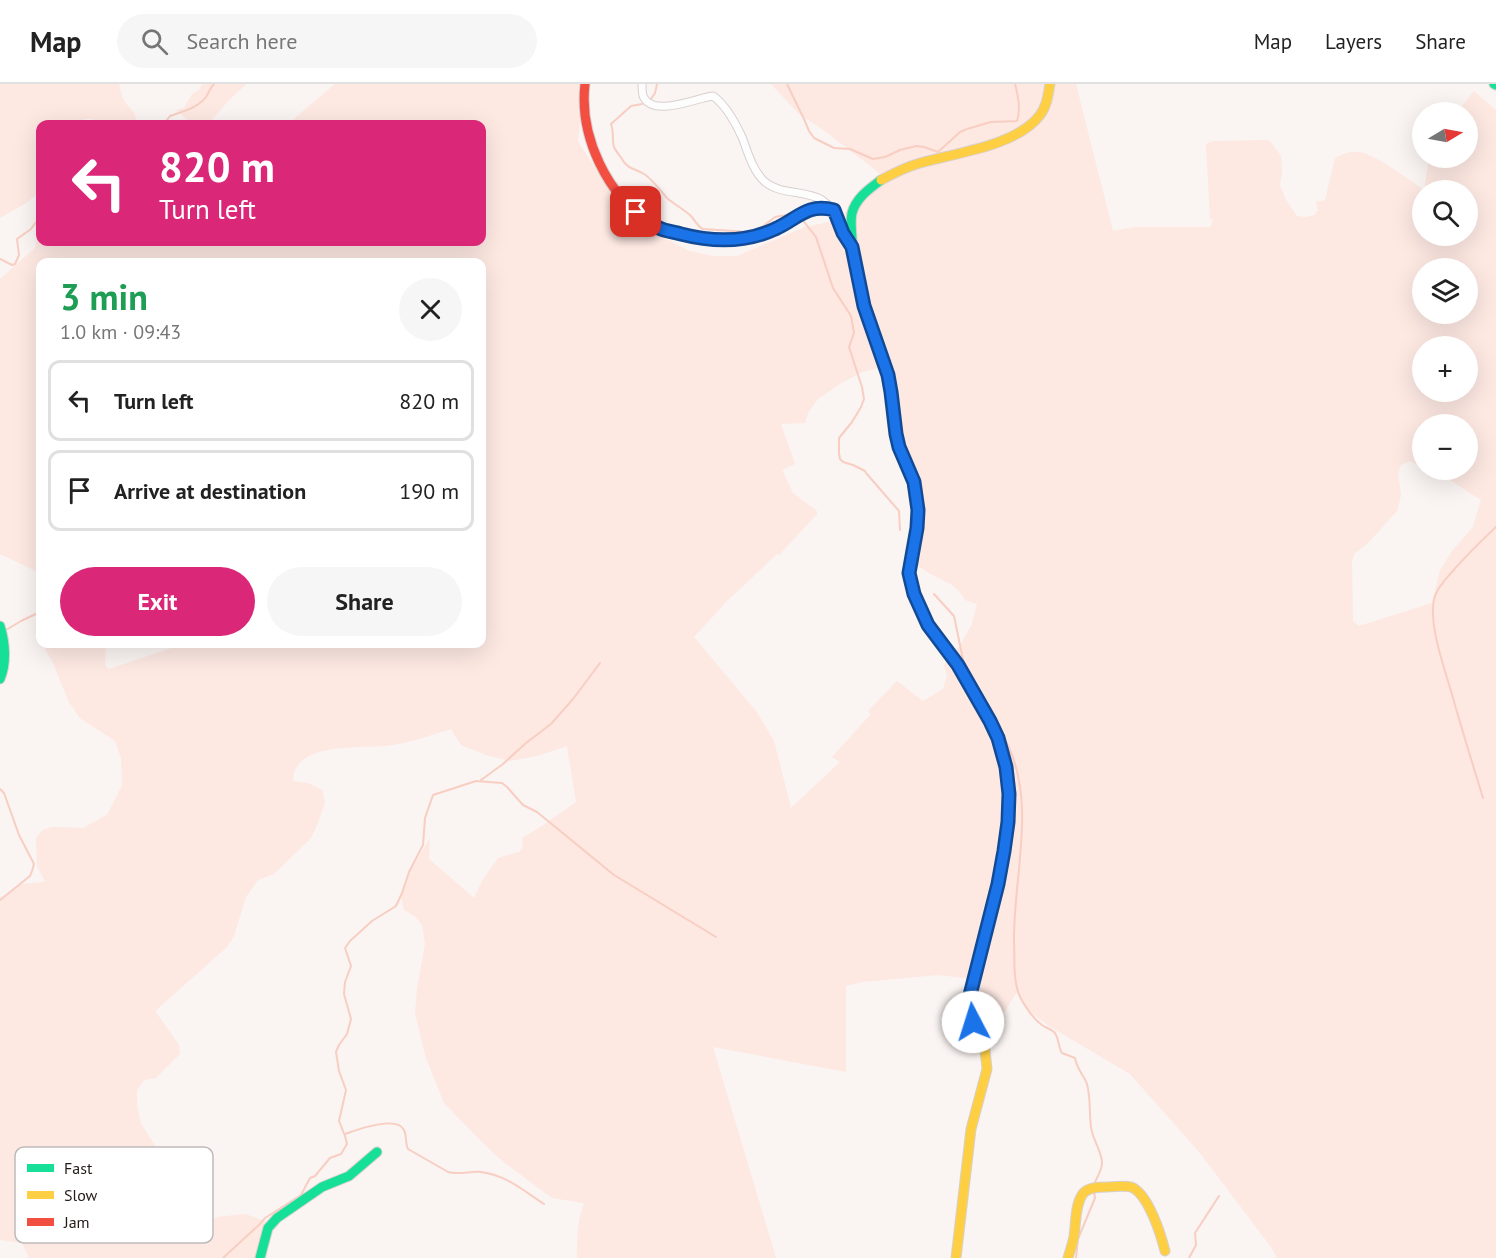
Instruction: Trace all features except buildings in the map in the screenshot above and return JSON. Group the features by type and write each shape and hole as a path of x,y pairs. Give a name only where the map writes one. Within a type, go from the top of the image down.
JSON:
{"street":[{"path":"585,84 585,121 592,147 612,186 636,212 661,229 702,239 741,239 776,229 813,209 822,207 834,210"},
{"path":"642,84 644,99 652,106 677,105 713,96 721,101 741,134 755,170 764,181 774,188 823,201 834,210 843,233 852,247"},
{"path":"956,1258 971,1129 987,1069 985,1050 969,1011 969,999 998,884 1008,822 1009,794 1003,753 990,721 958,665 928,625 912,588 909,573 917,528 917,495 899,447 888,375 864,306 852,247 852,215 862,196 886,176 904,168 978,150 1007,140 1041,113 1048,98 1050,84"},
{"path":"0,626 3,637 4,664 3,675 0,679"},
{"path":"261,1258 268,1228 277,1218 317,1190 349,1176 377,1152"},
{"path":"1068,1258 1083,1192 1098,1188 1125,1186 1137,1190 1160,1231 1165,1251"}],"shaded area":[{"path":"0,84 119,84 123,99 136,116 136,120 36,120 36,195 0,218"},
{"path":"202,84 246,84 211,120 187,120 176,110 184,108 192,94 199,90"},
{"path":"335,84 587,84 581,105 578,142 607,186 630,214 656,233 689,251 713,256 737,256 805,227 833,221 843,215 863,191 882,175 799,114 771,84 1076,84 1113,231 1136,227 1211,227 1213,219 1210,219 1206,144 1213,141 1269,140 1281,156 1280,185 1285,198 1297,216 1315,215 1318,210 1316,202 1325,200 1335,158 1358,152 1373,157 1412,182 1412,246 1478,246 1478,180 1426,180 1427,168 1478,168 1478,102 1465,102 1474,91 1496,110 1496,1258 1277,1258 1200,1153 1130,1074 1049,1026 1023,1003 1018,991 1002,1016 992,1026 977,1032 972,1005 976,979 937,975 862,982 846,986 846,1072 713,1047 776,1258 577,1258 578,1230 584,1203 552,1198 501,1160 444,1103 426,1058 415,1013 425,943 422,925 416,917 404,910 401,897 408,875 430,838 429,859 474,898 482,881 498,858 519,852 523,847 522,838 576,802 567,746 537,756 510,761 461,745 451,729 399,744 317,752 305,758 296,768 293,781 308,783 322,790 325,802 311,838 274,874 258,880 246,897 234,936 227,947 155,1011 179,1045 180,1054 156,1078 144,1080 137,1090 141,1124 156,1147 15,1147 15,1242 0,1240 0,899 20,884 45,882 37,866 36,838 43,830 52,827 83,828 107,815 122,785 121,758 115,741 80,718 69,702 44,648 106,648 105,666 109,669 171,648 486,648 486,258 36,258 36,571 0,554 0,279 35,248 36,241 36,246 486,246 486,120 293,120","holes":["886,366 897,454 916,509 914,563 952,585 965,600 977,604 972,624 960,645 944,665 947,676 943,689 923,701 897,681 868,711 871,714 832,757 840,762 791,808 774,741 756,711 694,637 727,601 777,554 779,555 817,514 817,511 793,493 782,470 795,464 781,424 805,423 808,413 818,399 862,372","1412,414 1478,414 1478,480 1450,480 1481,500 1473,527 1453,550 1440,570 1432,603 1359,626 1353,621 1352,562 1354,554 1368,543 1397,511 1401,495 1398,474 1401,465 1412,462"]},
{"path":"245,1214 265,1221 270,1227 267,1258 29,1258 22,1243 213,1243 213,1219"}],"waterway":[{"path":"167,120 170,116 203,101 214,84"},
{"path":"651,99 657,84"},
{"path":"787,84 814,138 834,148 850,149 873,159 916,146 938,152 960,132 967,129 991,122 1017,121 1019,107 1015,84"},
{"path":"642,104 631,106 611,124 614,147 626,165 647,176 667,198 690,215 701,228 748,232 762,227 775,217 792,214"},
{"path":"801,218 816,237 833,288 851,316 854,333 849,347 864,399 852,422 839,438 840,459 865,471 899,511 900,530"},
{"path":"0,259 12,265 15,264 19,255 17,239 36,222"},
{"path":"1483,798 1441,657 1433,618 1433,606 1435,596 1442,584 1496,527"},
{"path":"934,594 954,616 965,669"},
{"path":"6,630 36,614"},
{"path":"481,780 551,724 600,663"},
{"path":"996,724 1007,743 1016,767 1021,791 1021,841 1014,942 1018,993 1038,1022 1054,1032 1062,1053 1075,1058 1087,1084 1092,1132 1102,1163 1094,1185"},
{"path":"223,1258 265,1218 301,1195 310,1178 315,1176 330,1158 341,1154 347,1144 339,1121 346,1090 339,1071 336,1052 347,1034 351,1019 344,994 345,982 351,966 345,948 372,921 396,906 409,872 423,845 425,818 433,795 476,781 502,783 523,805 537,812 614,875 716,937"},
{"path":"0,789 4,793 19,835 34,864 30,876 0,900"},
{"path":"345,1134 376,1125 400,1126 405,1132 408,1149 448,1172 481,1172 499,1176 544,1204"},
{"path":"1076,1258 1078,1239 1095,1198 1094,1191"},
{"path":"1189,1258 1196,1245 1195,1233 1219,1196"}],"traffic: fast":[{"path":"881,180 864,194 854,208 851,220 852,241 861,296 888,376 896,435 917,499 918,512 911,559 911,584 927,621 984,709 1002,750 1008,784 1005,846 988,925"},
{"path":"0,626 4,652 4,666 0,679"},
{"path":"260,1258 268,1228 277,1218 322,1187 349,1176 377,1152"}],"traffic: slow":[{"path":"881,180 900,170 984,147 1016,134 1030,126 1040,115 1047,100 1050,84"},
{"path":"712,239 728,240 758,235 773,230 808,211 824,209 834,210 843,233 851,245"},
{"path":"956,1258 971,1129 987,1069 985,1050 969,1011 969,999 988,925"},
{"path":"1068,1258 1074,1239 1080,1199 1087,1190 1101,1187 1128,1186 1137,1191 1153,1215 1165,1251"}],"traffic: jam":[{"path":"585,84 584,104 592,144 610,182 622,198 653,224 681,235 712,239"}],"route":[{"path":"636,212 661,229 702,239 723,240 741,239 776,229 791,219 822,207 834,210 843,233 852,247 864,306 888,375 899,447 917,495 917,528 909,573 910,582 928,625 958,665 990,721 998,738 1006,767 1009,794 1008,822 998,884 969,999 969,1011 973,1022"}]}
